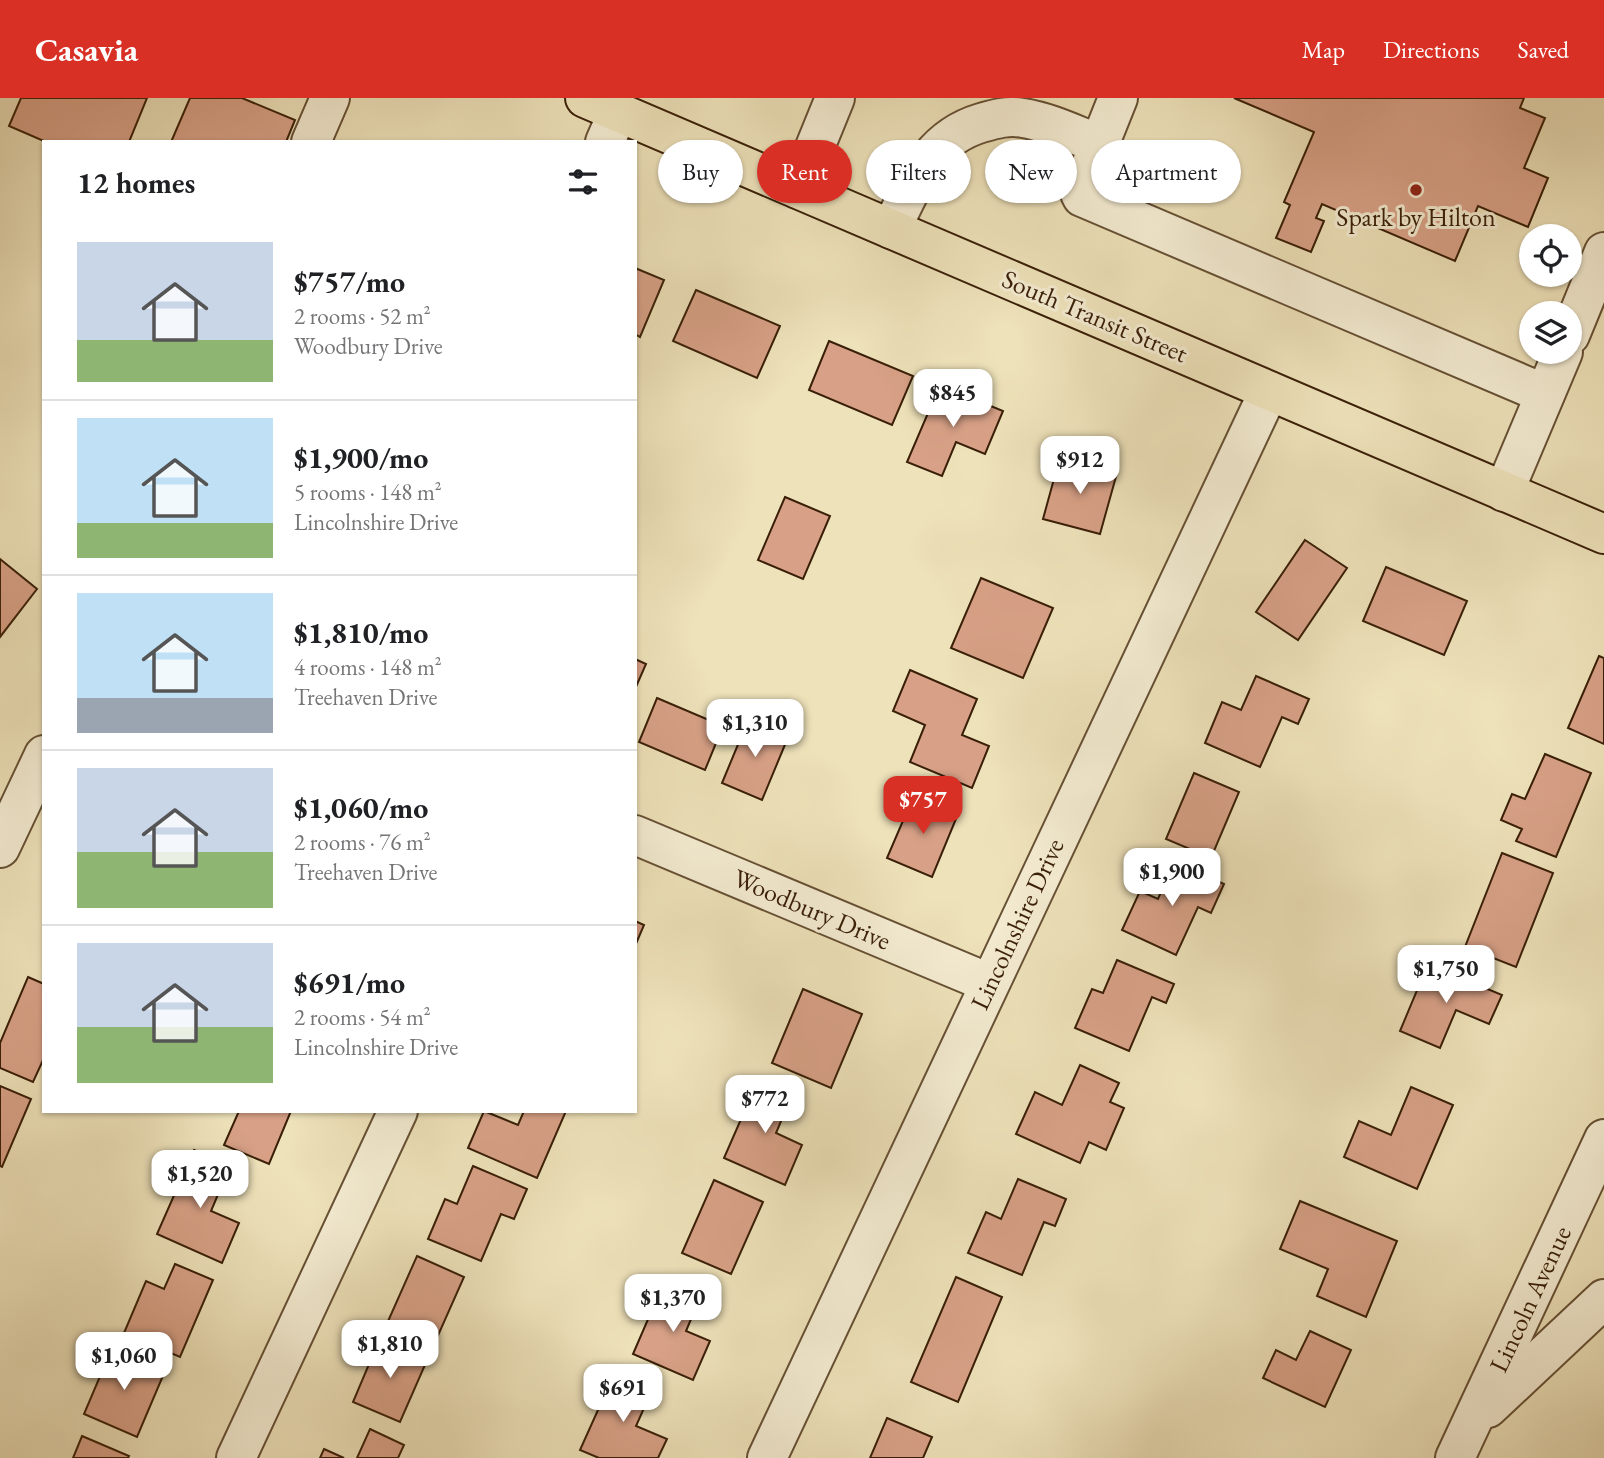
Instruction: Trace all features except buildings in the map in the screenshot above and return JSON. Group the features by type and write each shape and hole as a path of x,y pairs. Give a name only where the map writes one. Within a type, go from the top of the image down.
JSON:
{"highway":[{"name":"South Transit Street","path":"603,117 757,174"},
{"name":"South Transit Street","path":"831,203 1604,534"}],"street":[{"path":"312,140 330,98"},
{"path":"818,140 835,98"},
{"path":"1101,140 1118,98"},
{"path":"891,229 924,164 946,139 994,109 1014,117 1034,120 1091,141"},
{"path":"1091,165 1080,193 1091,201"},
{"path":"1096,203 1545,394"},
{"path":"1582,306 1604,253"},
{"path":"1504,492 1558,364"},
{"name":"Lincolnshire Drive","path":"767,1458 1269,391"},
{"path":"0,848 42,759"},
{"name":"Woodbury Drive","path":"637,836 989,983"},
{"path":"236,1458 397,1113"},
{"name":"Lincoln Avenue","path":"1455,1458 1590,1208 1604,1139"},
{"path":"1474,1421 1604,1298"}],"place":[{"name":"Spark by Hilton","path":"1416,190"}]}
